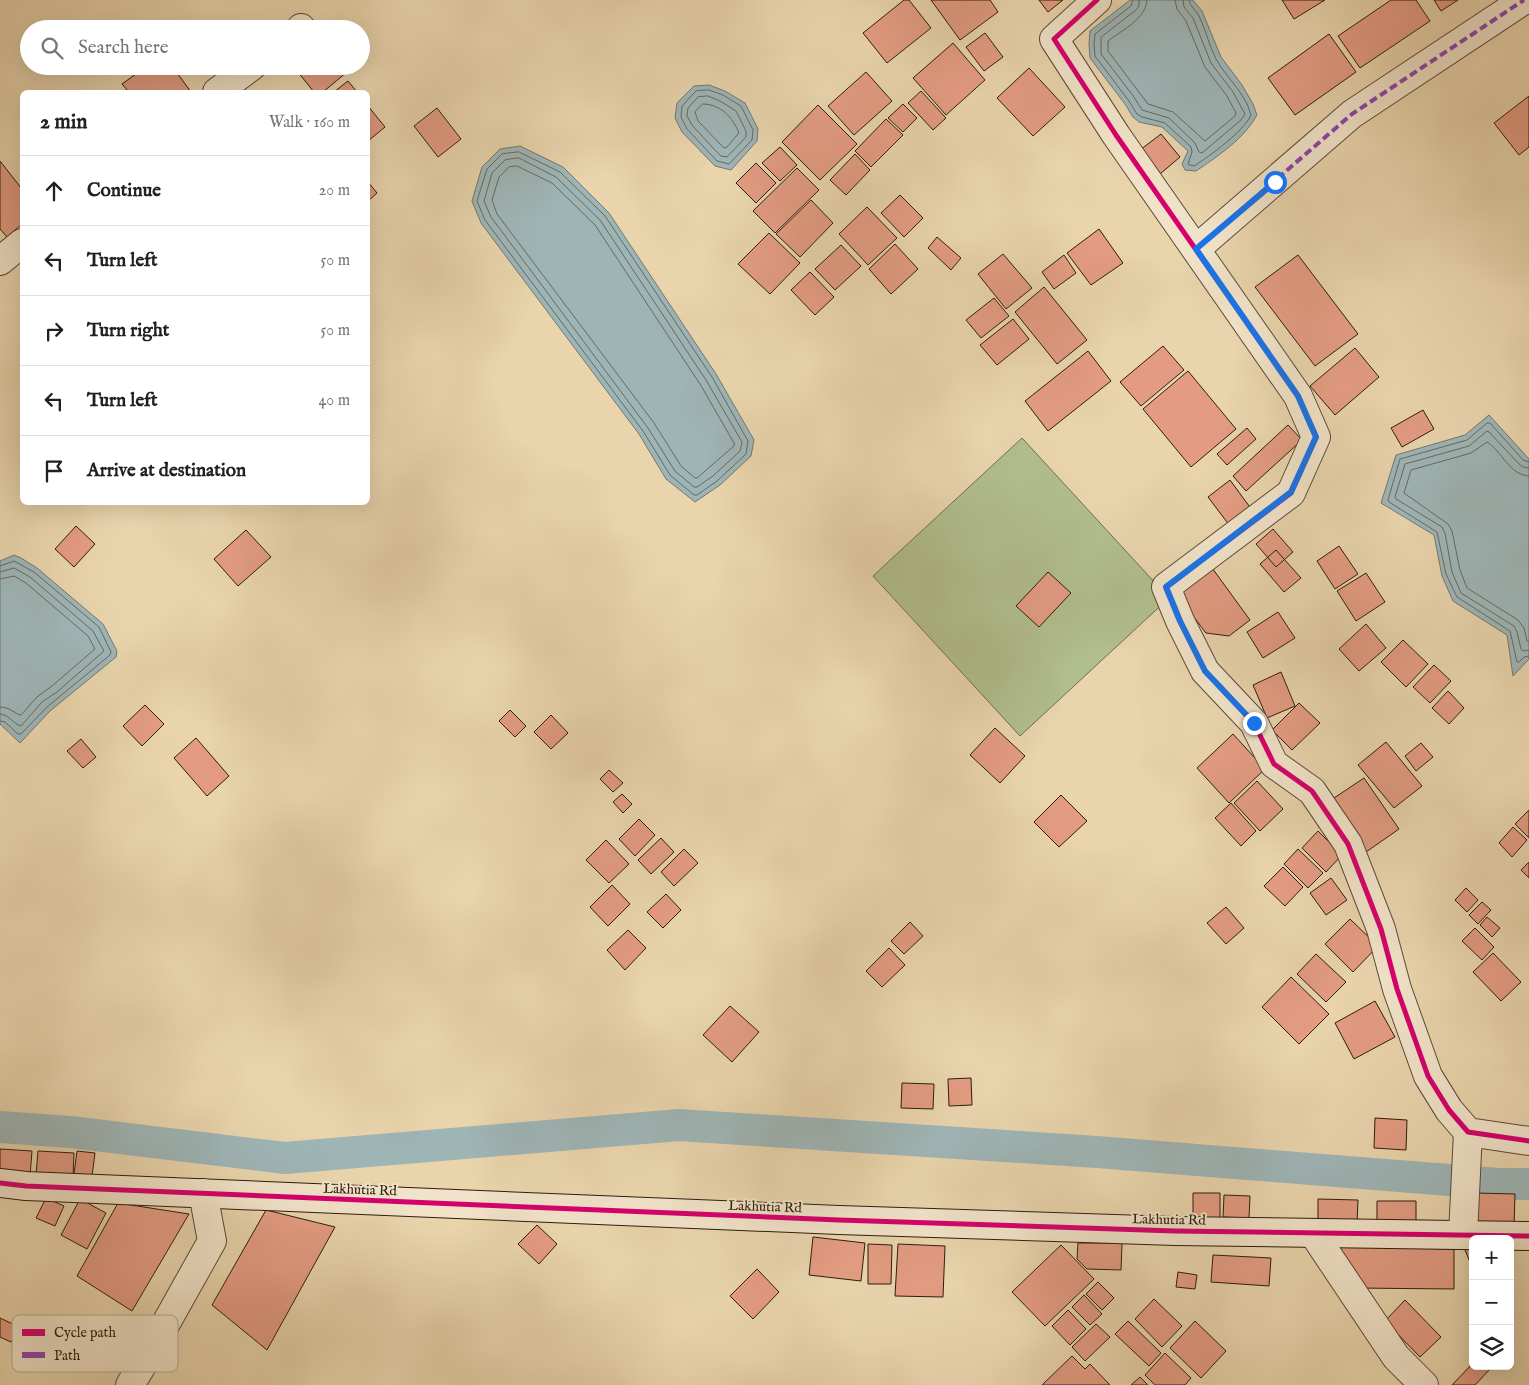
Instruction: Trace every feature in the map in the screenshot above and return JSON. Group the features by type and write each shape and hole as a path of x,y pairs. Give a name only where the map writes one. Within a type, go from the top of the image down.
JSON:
{"street":[{"path":"1097,0 1054,39 1116,135 1298,396 1316,437 1291,492 1166,587 1180,621 1205,671 1254,723 1274,764 1312,792 1348,844 1381,928 1397,989 1428,1076 1468,1139 1463,1235"},
{"path":"1196,249 1352,114 1524,0"},
{"path":"220,90 240,75"},
{"path":"0,260 20,245"},
{"path":"1468,1139 1529,1141"},
{"name":"Lakhutia Rd","path":"0,1183 26,1186 839,1220 1165,1230 1529,1236"},
{"path":"171,1315 212,1241 203,1193"},
{"path":"1313,1233 1396,1357 1424,1385"},
{"path":"130,1385 138,1372"}],"green space":[{"path":"1022,438 1169,598 1020,736 873,576"}],"water":[{"path":"1130,0 1193,0 1202,11 1221,57 1242,85 1253,104 1257,115 1252,124 1230,146 1196,171 1185,170 1182,164 1188,151 1162,127 1139,122 1133,117 1090,58 1090,31"},
{"path":"709,85 725,91 745,103 758,129 757,141 731,170 715,166 682,132 675,118 677,103 694,86"},
{"path":"520,146 563,167 609,213 716,374 754,440 751,456 720,485 695,502 666,479 639,434 481,223 472,201 482,167 500,149"},
{"path":"1489,415 1529,459 1529,659 1513,676 1507,635 1453,601 1442,576 1434,535 1381,503 1396,455 1465,435"},
{"path":"14,555 37,568 103,624 117,651 116,657 50,711 20,743 0,724 0,561"}],"building":[{"path":"904,0 909,0 931,28 887,63 863,33"},
{"path":"931,0 990,0 998,12 960,40"},
{"path":"1039,0 1063,0 1048,12"},
{"path":"1282,0 1325,0 1294,19"},
{"path":"1391,0 1416,0 1430,21 1360,68 1338,36"},
{"path":"1434,0 1458,0 1441,11"},
{"path":"985,33 1003,57 984,71 966,47"},
{"path":"1329,34 1356,72 1295,115 1268,78"},
{"path":"953,43 985,80 946,115 913,78"},
{"path":"1029,68 1065,107 1033,136 997,98"},
{"path":"866,72 892,101 854,135 828,106"},
{"path":"134,75 179,75 190,90 127,90 122,84"},
{"path":"300,75 343,75 325,90 312,90"},
{"path":"348,81 355,90 337,90"},
{"path":"921,91 946,118 933,130 908,103"},
{"path":"1529,96 1529,147 1519,155 1494,123"},
{"path":"903,104 917,118 903,132 888,118"},
{"path":"818,105 857,144 820,180 782,142"},
{"path":"370,108 385,127 370,139"},
{"path":"437,108 461,139 438,157 414,126"},
{"path":"886,119 903,135 871,167 855,151"},
{"path":"1161,134 1180,157 1160,174 1140,150"},
{"path":"780,147 797,165 780,181 762,163"},
{"path":"855,154 870,170 846,195 830,180"},
{"path":"0,161 20,186 20,226 7,237 0,229"},
{"path":"756,163 776,183 756,203 736,183"},
{"path":"797,168 819,190 775,233 753,211"},
{"path":"370,184 377,193 370,199"},
{"path":"900,195 923,218 904,237 881,213"},
{"path":"811,200 833,223 800,257 776,234"},
{"path":"867,207 897,238 868,265 839,234"},
{"path":"1099,229 1123,263 1091,285 1067,253"},
{"path":"769,233 800,263 770,294 738,264"},
{"path":"937,237 961,258 951,270 928,248"},
{"path":"895,244 918,269 891,294 869,269"},
{"path":"841,245 861,266 835,290 815,269"},
{"path":"1003,254 1032,288 1006,309 978,274"},
{"path":"1064,255 1076,273 1054,289 1042,272"},
{"path":"1298,255 1358,334 1315,366 1255,287"},
{"path":"810,272 834,297 815,315 791,290"},
{"path":"1044,287 1087,340 1057,364 1015,312"},
{"path":"994,298 1009,316 981,338 966,320"},
{"path":"1013,319 1029,339 997,365 980,345"},
{"path":"1163,346 1184,370 1141,406 1120,382"},
{"path":"1355,348 1379,377 1335,415 1310,386"},
{"path":"1088,351 1111,381 1048,431 1025,401"},
{"path":"1188,371 1236,429 1191,467 1143,409"},
{"path":"1423,410 1434,429 1402,447 1391,428"},
{"path":"1288,425 1302,440 1246,491 1233,476"},
{"path":"1247,428 1256,439 1227,465 1217,454"},
{"path":"1230,480 1255,514 1233,530 1208,497"},
{"path":"76,526 95,544 74,567 55,549"},
{"path":"1273,529 1293,552 1276,567 1256,544"},
{"path":"246,530 271,557 238,586 214,559"},
{"path":"1339,546 1358,574 1335,589 1317,561"},
{"path":"1276,550 1301,578 1284,592 1260,564"},
{"path":"1207,561 1250,620 1229,636 1206,633 1171,587"},
{"path":"1048,572 1071,593 1039,627 1016,606"},
{"path":"1366,573 1385,602 1356,621 1337,591"},
{"path":"1278,612 1295,638 1263,658 1247,632"},
{"path":"1366,624 1386,648 1359,671 1339,649"},
{"path":"1403,640 1428,664 1406,687 1381,662"},
{"path":"1434,665 1451,681 1430,703 1413,687"},
{"path":"1281,672 1295,706 1267,718 1253,685"},
{"path":"1448,691 1464,708 1449,724 1432,708"},
{"path":"1299,703 1320,723 1292,750 1272,730"},
{"path":"145,705 164,724 142,746 123,726"},
{"path":"510,710 526,726 515,737 499,721"},
{"path":"551,715 568,733 551,749 534,732"},
{"path":"995,728 1025,756 1000,783 970,755"},
{"path":"1233,734 1265,769 1229,803 1197,768"},
{"path":"196,738 229,776 207,796 174,758"},
{"path":"81,739 96,757 83,768 67,751"},
{"path":"1386,742 1422,786 1394,808 1358,765"},
{"path":"1421,743 1433,757 1416,771 1405,756"},
{"path":"609,770 623,783 613,792 600,779"},
{"path":"1364,778 1399,829 1366,852 1331,800"},
{"path":"1257,781 1283,809 1260,831 1234,803"},
{"path":"622,794 632,804 623,813 613,802"},
{"path":"1061,795 1087,821 1059,847 1034,822"},
{"path":"1231,803 1256,831 1241,846 1215,818"},
{"path":"1529,810 1529,838 1515,824"},
{"path":"639,819 655,835 635,856 619,839"},
{"path":"1513,827 1527,840 1512,857 1499,843"},
{"path":"1318,831 1342,855 1326,872 1302,848"},
{"path":"661,838 674,852 651,874 638,860"},
{"path":"606,840 629,864 609,883 586,860"},
{"path":"684,849 698,863 674,886 661,872"},
{"path":"1298,849 1323,873 1308,888 1284,864"},
{"path":"1529,862 1529,878 1521,870"},
{"path":"1283,867 1303,887 1285,906 1264,886"},
{"path":"1331,878 1347,900 1326,915 1310,893"},
{"path":"612,885 630,904 608,926 590,907"},
{"path":"1466,888 1478,900 1467,912 1455,900"},
{"path":"666,894 681,910 663,928 647,912"},
{"path":"1482,902 1491,910 1478,924 1469,915"},
{"path":"1226,907 1244,928 1226,944 1207,923"},
{"path":"1487,917 1500,928 1492,937 1480,925"},
{"path":"1350,919 1378,946 1353,972 1325,944"},
{"path":"910,922 923,936 904,954 891,941"},
{"path":"1475,928 1494,947 1482,960 1462,941"},
{"path":"628,930 646,948 625,970 607,950"},
{"path":"889,948 905,965 882,987 866,971"},
{"path":"1493,953 1521,982 1501,1001 1473,972"},
{"path":"1316,954 1346,982 1326,1002 1297,974"},
{"path":"1291,977 1329,1014 1299,1044 1262,1007"},
{"path":"1375,1001 1395,1037 1354,1059 1335,1023"},
{"path":"730,1006 759,1032 732,1062 703,1035"},
{"path":"971,1078 972,1105 949,1106 948,1079"},
{"path":"902,1083 934,1084 933,1109 901,1108"},
{"path":"1375,1118 1407,1120 1406,1150 1374,1148"},
{"path":"0,1149 32,1151 30,1176 0,1175"},
{"path":"38,1151 74,1153 73,1177 36,1175"},
{"path":"77,1151 95,1153 92,1176 74,1174"},
{"path":"1193,1193 1220,1193 1220,1218 1193,1218"},
{"path":"1475,1193 1515,1194 1514,1227 1474,1226"},
{"path":"1224,1195 1250,1196 1249,1218 1223,1217"},
{"path":"46,1198 64,1206 55,1226 36,1218"},
{"path":"80,1199 106,1213 87,1249 61,1235"},
{"path":"1318,1199 1358,1200 1357,1224 1318,1223"},
{"path":"1377,1201 1416,1201 1416,1222 1377,1222"},
{"path":"118,1203 189,1214 132,1311 77,1276"},
{"path":"266,1210 335,1227 267,1350 212,1305"},
{"path":"537,1225 557,1244 539,1264 518,1244"},
{"path":"813,1237 865,1243 861,1281 809,1275"},
{"path":"1078,1243 1122,1243 1121,1270 1087,1269 1077,1259"},
{"path":"868,1244 892,1245 891,1284 868,1284"},
{"path":"898,1244 945,1246 943,1297 895,1296"},
{"path":"1061,1245 1094,1279 1045,1326 1012,1292"},
{"path":"1332,1246 1454,1249 1454,1289 1356,1288"},
{"path":"1469,1248 1469,1260 1465,1250"},
{"path":"1213,1255 1271,1258 1269,1286 1211,1282"},
{"path":"757,1269 779,1292 753,1319 730,1296"},
{"path":"1178,1272 1197,1275 1195,1289 1176,1287"},
{"path":"1098,1282 1114,1298 1102,1310 1086,1294"},
{"path":"1084,1295 1102,1314 1090,1325 1072,1307"},
{"path":"1154,1299 1182,1326 1162,1347 1135,1319"},
{"path":"1405,1300 1441,1337 1420,1357 1385,1321"},
{"path":"1068,1310 1086,1329 1070,1345 1052,1326"},
{"path":"0,1318 12,1324 12,1340 11,1342 0,1337"},
{"path":"1128,1321 1161,1353 1149,1366 1115,1334"},
{"path":"1195,1321 1226,1351 1201,1378 1170,1348"},
{"path":"1096,1324 1110,1337 1085,1361 1072,1347"},
{"path":"1165,1353 1191,1378 1185,1385 1155,1385 1145,1375"},
{"path":"1072,1356 1085,1369 1090,1364 1110,1385 1042,1385"},
{"path":"1469,1367 1469,1370 1489,1370 1475,1385 1452,1385"},
{"path":"1140,1377 1148,1385 1131,1385"}],"waterway":[{"path":"0,1127 70,1132 285,1158 679,1125 1097,1152 1499,1184 1529,1184"}],"marked path":[{"path":"1196,249 1352,114 1524,0"}],"cycle path":[{"path":"1097,0 1054,39 1116,135 1298,396 1316,437 1291,493 1166,587 1180,621 1205,671 1254,723 1274,764 1312,791 1348,844 1381,929 1397,989 1428,1076 1449,1110 1468,1132 1529,1141"},
{"path":"0,1183 26,1186 839,1220 1175,1231 1529,1236"}],"route":[{"path":"1254,723 1205,671 1180,621 1166,587 1291,492 1316,437 1298,396 1196,249 1275,182"}]}
